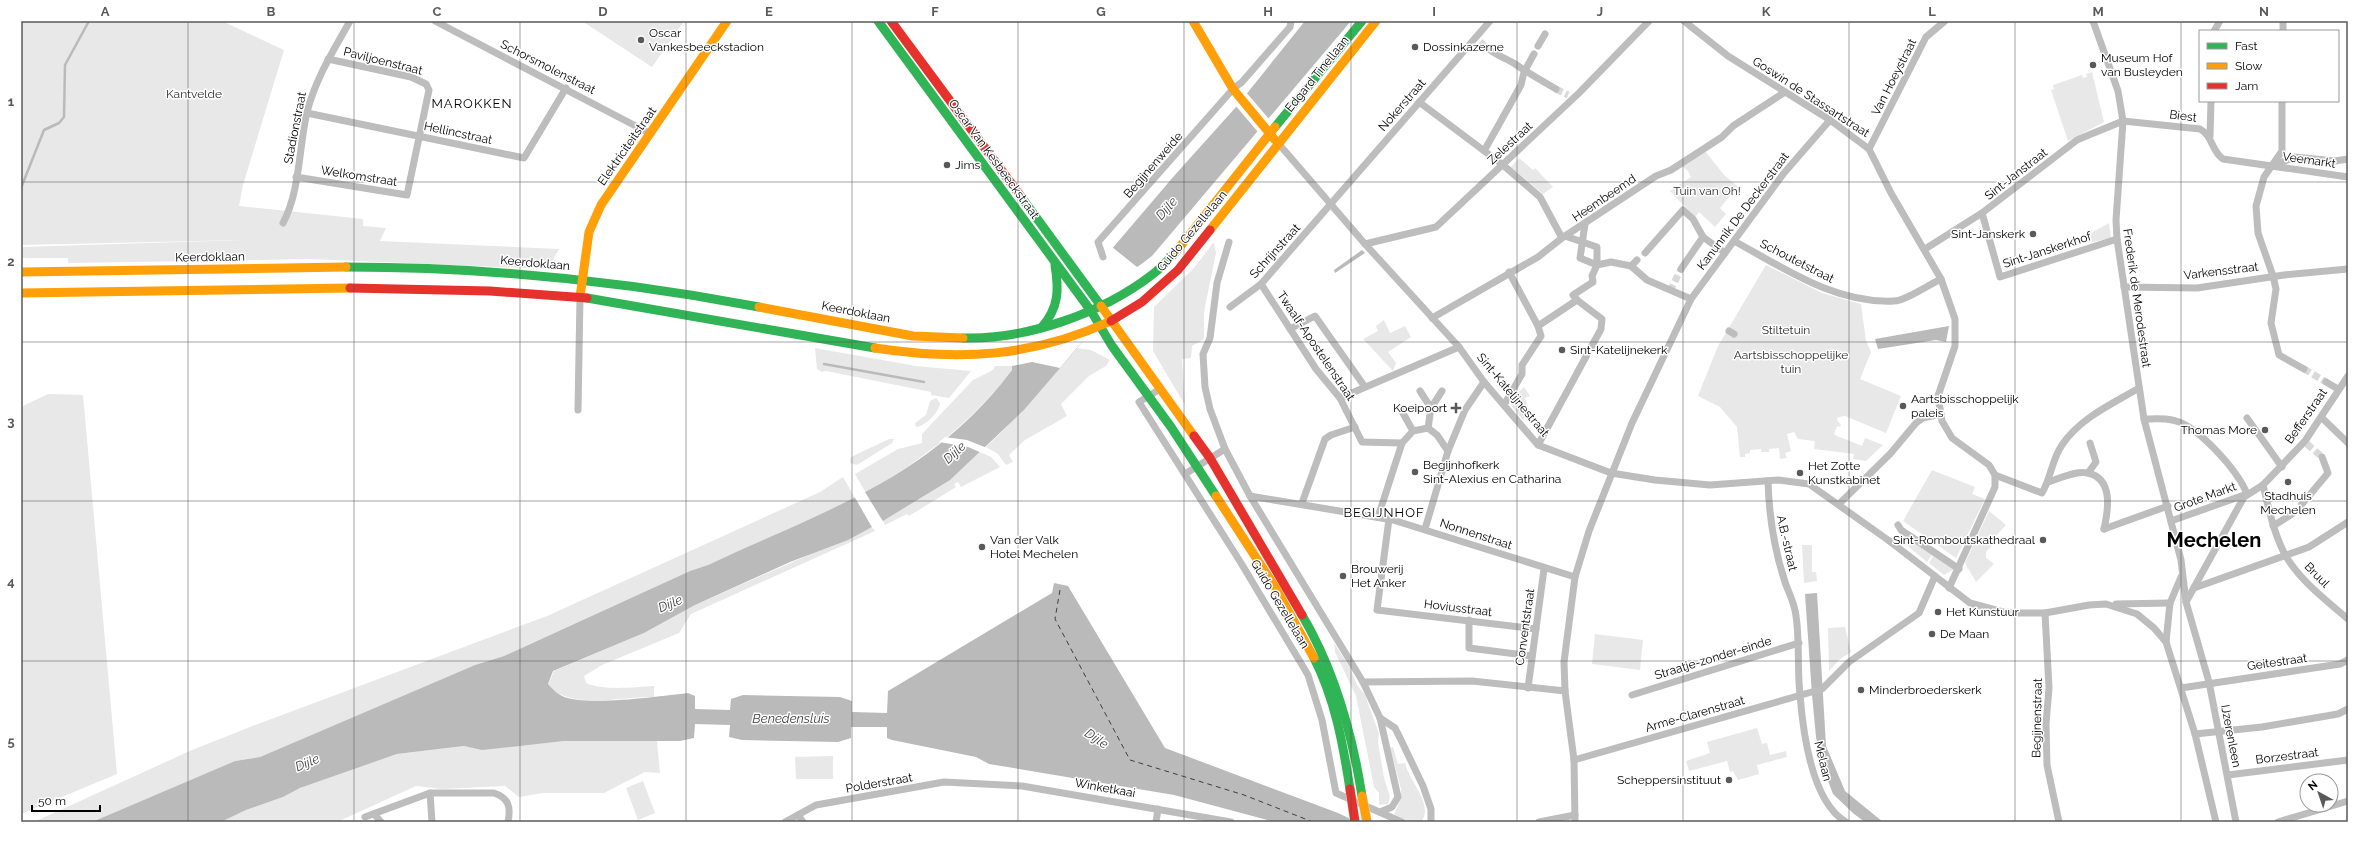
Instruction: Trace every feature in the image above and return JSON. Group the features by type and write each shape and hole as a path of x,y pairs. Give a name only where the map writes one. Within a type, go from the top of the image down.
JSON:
{"main road":[{"name":"Elektriciteitstraat","path":"580,297 589,232 601,205 728,21"},
{"name":"Oscar Van Kesbeeckstraat","path":"878,21 1091,311"},
{"name":"Oscar Van Kesbeeckstraat","path":"891,21 1104,310"},
{"path":"1193,21 1235,92 1278,143"},
{"name":"Edgard Tinellaan","path":"1266,130 1362,21"},
{"name":"Edgard Tinellaan","path":"1278,143 1376,21"},
{"name":"Guido Gezellelaan","path":"1266,130 1182,246 1153,274 1121,296 1104,310 1091,311 1096,327 1150,396 1191,471 1275,587 1325,680 1341,734 1355,822"},
{"name":"Guido Gezellelaan","path":"1096,327 1111,321 1142,302 1178,270 1278,143"},
{"path":"1043,328 1052,315 1058,302 1060,289 1056,265"},
{"name":"Keerdoklaan","path":"21,272 404,267 493,271 582,279 729,301 913,336 970,338 1025,333 1091,311"},
{"path":"21,293 335,287 436,288 580,297 868,346 945,356 1012,352 1096,327"},
{"name":"Guido Gezellelaan","path":"1104,310 1210,458 1324,657 1349,724 1367,822"}],"street":[{"name":"Stadionstraat","path":"283,223 287,216 296,177 307,113 315,83 350,21"},
{"name":"Schorsmolenstraat","path":"435,21 566,88 650,134"},
{"path":"1235,92 1290,27 1291,21"},
{"name":"Nokerstraat","path":"1332,204 1419,102 1477,40 1490,21"},
{"name":"Zelestraat","path":"1364,244 1436,227 1503,165 1649,21"},
{"name":"Goswin de Stassartstraat","path":"1684,21 1728,56 1830,120 1870,149 1891,193 1925,249 1941,279 1954,319 1955,346 1938,396 1941,414 1946,430 1952,438 1989,465 1995,476"},
{"name":"Van Hoeystraat","path":"1870,149 1926,37 1945,21"},
{"name":"Frederik de Merodestraat","path":"2093,21 2118,90 2123,121 2116,220 2117,239 2127,287 2144,419 2168,506"},
{"path":"2215,30 2220,21"},
{"path":"1538,46 1545,34"},
{"path":"1490,50 1501,58 1514,64 1524,72 1556,89"},
{"path":"1484,151 1521,85 1524,72 1534,54"},
{"name":"Paviljoenstraat","path":"328,59 411,77 426,84 428,90 418,137"},
{"name":"Hellincstraat","path":"307,113 524,158 566,88"},
{"name":"Begijnenweide","path":"1103,257 1098,242 1235,92"},
{"name":"Heembeemd","path":"1432,318 1509,272 1515,272 1538,258 1563,237 1656,176 1670,170 1722,137 1733,126 1785,92"},
{"path":"1419,102 1503,165 1540,197 1563,237 1597,247 1597,264 1592,276 1593,282 1538,326"},
{"path":"2211,102 2210,136 2216,153 2223,159 2272,166"},
{"name":"Varkensstraat","path":"2282,102 2282,151 2264,177 2256,206 2258,233 2276,289 2271,323 2279,355 2304,369"},
{"name":"Kanunnik De Deckerstraat","path":"1575,819 1574,760 1565,691 1564,662 1576,577 1589,531 1611,473 1655,372 1691,299 1784,173 1830,120"},
{"name":"Biest","path":"2123,121 2200,129 2210,136"},
{"name":"Sint-Janstraat","path":"1925,249 1982,213 2077,140 2123,121"},
{"name":"Welkomstraat","path":"296,177 407,195 418,137"},
{"name":"Sint-Katelijnestraat","path":"1278,143 1332,204 1364,244 1459,347 1484,382 1538,445 1611,473 1710,486 1791,480 1808,484 1839,504 1949,588 1970,603 1979,607 2003,612 2045,613 2089,605 2170,603"},
{"name":"Veemarkt","path":"2272,166 2295,157 2335,160 2348,159"},
{"name":"Veemarkt","path":"2272,166 2348,177"},
{"name":"Schrijnstraat","path":"1230,307 1261,284 1277,264 1332,204"},
{"path":"1644,253 1683,210 1693,219 1704,237 1725,253"},
{"name":"Sint-Janskerkhof","path":"1982,213 2000,277 2117,239"},
{"path":"1585,224 1580,258 1597,264 1611,262 1631,266 1647,280 1691,299"},
{"path":"1681,269 1704,237"},
{"name":"Schoutetstraat","path":"1734,241 1827,291 1849,297 1896,302 1941,279"},
{"path":"1229,242 1217,283 1210,338 1203,354 1205,387 1210,409 1225,449 1250,496 1363,682 1380,718 1398,797 1392,807 1380,812"},
{"path":"1631,266 1637,260"},
{"name":"Varkensstraat","path":"2127,287 2197,288 2273,276 2348,269"},
{"path":"1504,406 1522,374 1522,366 1541,336 1538,326 1509,272"},
{"name":"Twaalf-Apostelenstraat","path":"1261,284 1316,369 1340,398 1362,442 1402,443"},
{"path":"578,410 580,297"},
{"path":"1538,445 1601,329 1602,319 1575,297"},
{"path":"1290,329 1315,316 1365,387"},
{"path":"1340,398 1459,347"},
{"name":"Befferstraat","path":"2263,485 2306,443 2338,389 2348,376"},
{"path":"1425,530 1448,451 1465,410 1484,382"},
{"path":"2326,382 2338,389"},
{"path":"1949,588 1959,569 1995,487 1995,476 2042,493 2048,482 2051,470 2062,445 2081,423 2139,388"},
{"path":"1150,396 1160,389"},
{"path":"1420,391 1431,408"},
{"path":"1428,428 1431,408 1442,391"},
{"name":"Guido Gezellelaan","path":"1150,396 1139,402 1191,471 1308,675 1322,720 1336,793 1402,822"},
{"path":"1400,408 1413,431"},
{"path":"1839,504 1890,454 1916,423 1923,418 1941,414"},
{"path":"2321,417 2348,443"},
{"path":"2247,418 2282,467"},
{"path":"2144,419 2173,420 2191,428 2224,460 2242,482 2247,494"},
{"path":"1302,503 1325,439 1331,435 1356,428"},
{"path":"1378,517 1402,443 1413,431 1428,428 1437,435 1448,451"},
{"path":"2088,473 2096,462 2090,443"},
{"path":"1191,471 1225,449"},
{"path":"2302,504 2328,473 2322,457"},
{"path":"2048,482 2073,474 2088,473 2102,484 2108,494 2108,513 2104,529 2168,506"},
{"name":"A.B.-straat","path":"1768,481 1770,525 1786,586 1796,615 1800,643"},
{"path":"2263,485 2273,526 2288,559"},
{"name":"Grote Markt","path":"2171,521 2247,494 2263,485"},
{"name":"Grote Markt","path":"2186,602 2247,494"},
{"name":"Nonnenstraat","path":"1250,496 1302,503 1389,519 1544,569 1576,577"},
{"name":"Grote Markt","path":"2168,506 2180,560 2186,602"},
{"path":"2273,526 2292,514"},
{"name":"Hoviusstraat","path":"1389,519 1377,610 1536,629"},
{"path":"2194,588 2288,559 2348,522"},
{"path":"1898,525 1901,530 1959,569"},
{"name":"Bruul","path":"2288,559 2348,619"},
{"name":"Conventstraat","path":"1528,688 1544,569"},
{"name":"Arme-Clarenstraat","path":"1574,760 1822,690 1849,662 1919,613 1935,576"},
{"path":"2166,642 2170,603 2182,577"},
{"name":"IJzerenleen","path":"2186,602 2209,682 2236,822"},
{"path":"2106,604 2137,614 2154,628 2166,642 2195,734 2216,822"},
{"name":"Begijnenstraat","path":"2045,613 2049,688 2046,724 2047,765 2058,822"},
{"path":"1470,620 1469,648 1532,656"},
{"name":"Straatje-zonder-einde","path":"1632,695 1800,643"},
{"name":"Melaan","path":"1800,643 1800,696 1806,736 1820,794 1829,808 1846,822"},
{"name":"Geitestraat","path":"2209,682 2340,664 2348,660"},
{"path":"1363,682 1472,681 1565,691"},
{"path":"2180,686 2209,682"},
{"path":"2195,734 2262,726 2338,714 2348,710"},
{"path":"1380,718 1395,728 1401,740 1423,786 1430,809 1431,822"},
{"name":"Borzestraat","path":"2228,775 2348,760"},
{"name":"Polderstraat","path":"785,822 816,805 944,782 974,782"},
{"name":"Winketkaai","path":"974,782 1022,786 1231,822"},
{"path":"430,793 432,822"},
{"path":"365,817 430,793 494,793 503,796 510,807 508,822"},
{"path":"2278,822 2348,801"},
{"path":"1156,822 1158,809"},
{"path":"374,814 381,822"},
{"path":"798,815 803,822"},
{"path":"1539,822 1575,819"}],"green space":[{"name":"Kantvelde","path":"21,21 222,21 284,50 243,185 239,206 363,219 363,226 386,228 380,241 559,249 548,269 311,259 68,263 68,258 21,258 21,247 243,240 21,245"},
{"name":"Oscar Vankesbeeckstadion","path":"582,21 684,21 652,67"},
{"path":"2092,72 2104,122 2068,141 2051,90 2054,89 2053,85 2082,75 2083,78 2087,77 2086,74"},
{"name":"Tuin van Oh!","path":"1705,151 1725,176 1742,190 1739,193 1734,191 1720,208 1726,214 1715,227 1699,212 1695,217 1670,191 1691,177 1688,171 1682,166"},
{"path":"1519,158 1533,170 1535,168 1553,187 1543,194 1511,167"},
{"path":"2109,223 2111,238 2092,242 2089,234"},
{"path":"1214,242 1216,253 1204,312 1204,339 1192,346 1191,358 1182,359 1185,405 1153,351 1154,307 1194,268"},
{"name":"Aartsbisschoppelijke tuin","path":"1766,265 1822,293 1861,304 1866,341 1871,352 1860,379 1901,396 1886,433 1845,416 1838,417 1837,420 1841,425 1840,427 1837,426 1834,434 1837,436 1862,446 1865,438 1883,445 1866,461 1853,459 1854,454 1814,449 1815,441 1798,439 1794,432 1787,434 1791,451 1785,453 1787,458 1780,459 1779,448 1769,449 1769,452 1761,452 1761,449 1750,450 1750,453 1745,454 1745,457 1740,457 1737,427 1720,407 1698,396 1718,346"},
{"path":"1384,320 1390,333 1405,326 1411,337 1388,352 1396,363 1393,371 1363,339 1378,331 1376,326"},
{"path":"815,348 916,366 971,371 949,398 931,395 931,392 826,371 822,372 817,369"},
{"path":"1077,348 1091,350 1110,360 1106,366 1089,376 1061,404 1067,416 1025,440 1009,455 1013,462 1006,465 998,454 986,447 1024,410"},
{"path":"995,366 1012,366 1012,370 980,407 945,439 907,467 866,493 855,474 898,449 922,443 922,434 973,380 993,370"},
{"path":"1524,387 1530,396 1525,398 1529,410 1523,420 1511,405 1516,395"},
{"path":"48,394 83,395 117,774 21,814 21,407"},
{"path":"936,398 940,403 935,415 923,425 916,427 915,423 926,415 930,401"},
{"path":"889,439 894,439 892,443 857,465 850,463 851,457"},
{"path":"980,452 991,457 1000,467 961,487 958,482 954,484 956,487 909,516 907,514 885,525 883,521 949,480"},
{"path":"1932,470 1975,487 1972,494 1985,499 1956,558 1903,521"},
{"path":"843,477 855,498 839,507 708,565 690,571 504,656 475,665 260,757 235,761 92,822 34,822 192,750 547,616 820,492"},
{"path":"1989,511 2006,525 1995,537 1995,542 1986,552 1986,558 1994,564 1976,582 1965,563"},
{"path":"872,527 875,531 691,614 679,633 602,665 584,676 586,683 601,687 619,688 654,686 654,697 613,700 583,700 569,698 558,693 548,685 554,671 644,633 695,605"},
{"path":"1902,535 1932,555 1927,562 1899,539"},
{"path":"1802,545 1812,545 1812,572 1816,572 1817,581 1804,583"},
{"path":"1933,556 1954,569 1944,575 1929,563"},
{"path":"1845,627 1851,652 1840,659 1829,671 1828,628"},
{"path":"1595,634 1643,640 1640,670 1592,664"},
{"path":"1334,643 1350,668 1357,685 1365,695 1379,734 1378,742 1384,778 1390,797 1388,804 1379,805 1379,793 1374,787 1356,696 1335,652"},
{"path":"1757,728 1762,744 1767,743 1770,755 1786,751 1787,757 1757,765 1759,774 1738,780 1733,771 1730,772 1727,761 1689,771 1686,761 1710,753 1707,742"},
{"path":"564,741 657,741 660,773 645,772 604,793 543,793 519,797 505,786 442,789 416,786 337,822 221,822 246,810 283,797 300,788 397,754 465,746 481,749"},
{"path":"1393,747 1398,764 1405,763 1407,770 1423,800 1425,808 1421,822 1410,822 1394,814 1401,799 1401,789 1390,748"},
{"path":"833,756 833,779 796,779 795,757"},
{"path":"643,781 655,813 638,820 626,788"}],"water":[{"path":"1305,21 1351,21 1152,256 1139,266 1079,346 1024,410 950,480 883,521 848,540 790,562 695,605 644,633 553,671 548,684 562,696 588,701 624,700 688,693 695,696 695,709 730,710 731,699 743,695 840,697 852,701 852,712 887,713 888,691 1052,593 1054,583 1068,586 1165,748 1338,813 1357,822 1275,822 1174,795 989,764 976,757 892,740 887,738 887,727 851,727 851,738 838,742 742,740 729,737 730,725 695,724 694,738 680,741 564,741 482,750 464,746 397,754 300,788 283,797 246,810 221,822 92,822 235,761 260,757 475,665 504,656 690,571 708,565 834,508 873,488 911,465 946,439 980,407 1012,370 1012,366 1174,176 1236,107"},
{"path":"1362,250 1365,253 1335,273 1334,270"},
{"path":"1949,326 1946,342 1936,340 1878,349 1875,339"},
{"path":"1817,593 1826,746 1845,791 1883,822 1865,822 1854,814 1833,794 1822,765 1816,737 1805,594"}],"pier":[{"path":"1245,91 1269,119 1258,132 1235,105"},
{"path":"1112,247 1137,267 1153,257 1140,267 1102,318 1060,368 1032,362 1012,366"},
{"path":"945,437 967,440 987,448 982,453 968,447 939,442"},
{"path":"865,492 884,523 873,529 854,496"}],"waterway":[{"path":"21,188 44,130 59,123 64,117 65,65 89,21"},
{"path":"824,364 924,382"}],"ferry route":[{"path":"1060,590 1055,619 1130,760 1244,795 1313,822"}],"tunnel":[{"path":"1480,42 1490,50"},
{"path":"1556,89 1568,95"},
{"path":"1670,291 1681,269"},
{"path":"2304,369 2326,382"},
{"path":"2307,444 2322,457"},
{"path":"2292,514 2302,504"}],"traffic: fast":[{"path":"878,21 1091,311"},
{"path":"1275,127 1362,21"},
{"path":"1019,194 1101,306"},
{"path":"963,338 987,337 1038,329 1088,312 1133,288 1156,272 1175,253"},
{"path":"1042,327 1048,320 1055,305 1057,290 1055,265"},
{"path":"346,267 450,270 554,277 657,290 759,307"},
{"path":"587,298 875,348"},
{"path":"1091,311 1112,346 1171,427 1216,496"},
{"path":"1302,615 1324,658 1341,702 1353,749 1362,796"},
{"path":"1314,658 1328,689 1333,706 1341,739 1350,789"}],"traffic: slow":[{"path":"580,297 589,232 601,205 727,21"},
{"path":"1193,21 1233,89 1275,140"},
{"path":"1210,230 1376,21"},
{"path":"1175,253 1275,127"},
{"path":"21,272 346,267"},
{"path":"21,293 350,288"},
{"path":"1101,306 1194,436"},
{"path":"759,307 913,336 963,338"},
{"path":"875,348 937,354 966,355 995,353 1024,349 1053,342 1082,333 1111,321"},
{"path":"1216,496 1275,587 1314,658"},
{"path":"1362,796 1367,822"}],"traffic: jam":[{"path":"891,21 1019,194"},
{"path":"1111,321 1142,302 1178,270 1210,230"},
{"path":"350,288 490,291 587,298"},
{"path":"1194,436 1210,458 1302,615"},
{"path":"1350,789 1355,822"}],"place":[{"name":"Oscar Vankesbeeckstadion","path":"641,40"},
{"name":"Dossinkazerne","path":"1415,47"},
{"name":"Museum Hof van Busleyden","path":"2093,65"},
{"name":"Jims","path":"947,165"},
{"name":"Sint-Janskerk","path":"2033,234"},
{"name":"Sint-Katelijnekerk","path":"1562,350"},
{"name":"Aartsbisschoppelijk paleis","path":"1903,406"},
{"name":"Koeipoort","path":"1456,408"},
{"name":"Thomas More","path":"2265,430"},
{"name":"Begijnhofkerk Sint-Alexius en Catharina","path":"1415,472"},
{"name":"Het Zotte Kunstkabinet","path":"1800,473"},
{"name":"Stadhuis Mechelen","path":"2288,482"},
{"name":"Sint-Romboutskathedraal","path":"2043,540"},
{"name":"Van der Valk Hotel Mechelen","path":"982,547"},
{"name":"Brouwerij Het Anker","path":"1343,576"},
{"name":"Het Kunstuur","path":"1938,612"},
{"name":"De Maan","path":"1932,634"},
{"name":"Minderbroederskerk","path":"1861,690"},
{"name":"Scheppersinstituut","path":"1729,780"}],"district":[{"name":"MAROKKEN","path":"472,103"},
{"name":"BEGIJNHOF","path":"1384,512"},
{"name":"Mechelen","path":"2214,540"}],"water label":[{"name":"Dijle","path":"1166,208"},
{"name":"Dijle","path":"954,452"},
{"name":"Dijle","path":"670,603"},
{"name":"Benedensluis","path":"791,718"},
{"name":"Dijle","path":"1097,738"},
{"name":"Dijle","path":"307,762"}],"park label":[{"name":"Stiltetuin","path":"1786,330"}]}
